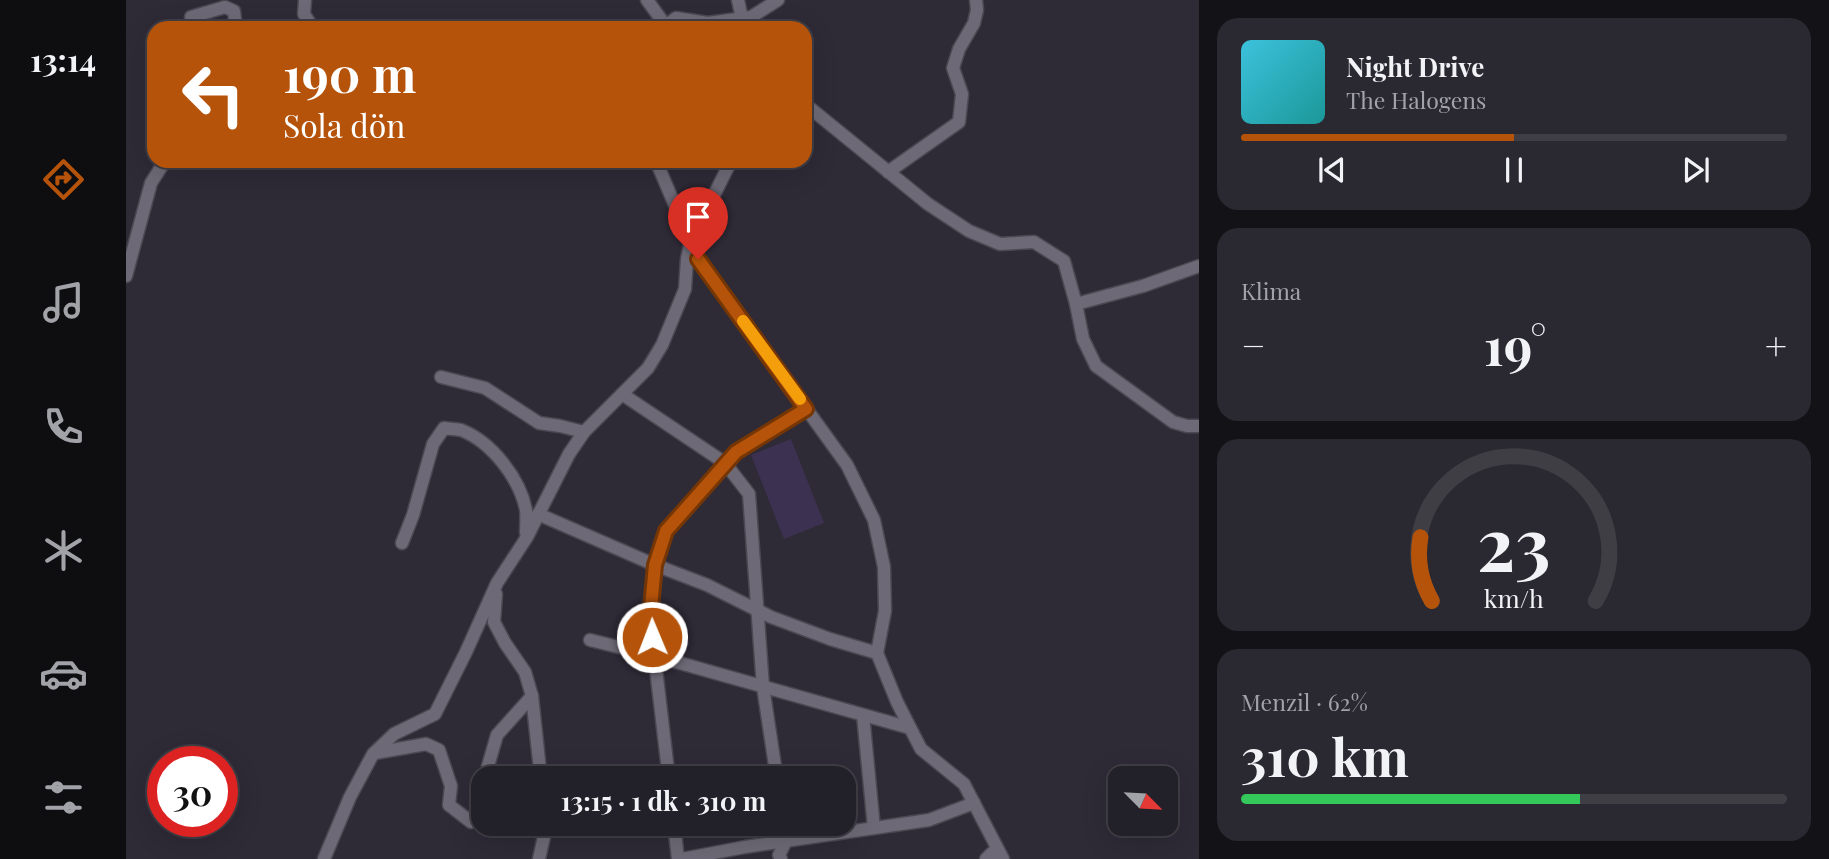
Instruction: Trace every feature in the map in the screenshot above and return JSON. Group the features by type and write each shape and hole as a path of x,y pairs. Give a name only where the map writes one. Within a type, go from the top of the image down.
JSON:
{"street":[{"path":"305,0 304,14 308,21"},
{"path":"647,0 661,21"},
{"path":"738,0 743,21"},
{"path":"746,21 778,0"},
{"path":"888,172 959,122 962,94 953,68 959,49 974,23 976,0"},
{"path":"191,17 225,7 234,11 235,21"},
{"path":"672,21 676,18 695,21"},
{"path":"812,110 928,204 969,231 1000,244 1034,242 1063,261 1083,339 1096,366 1173,422 1187,426 1199,425"},
{"path":"126,276 151,183 161,168"},
{"path":"659,168 698,259 847,465 874,520 884,568 884,611 877,653 897,702 921,748 964,784 1002,859"},
{"path":"324,859 350,797 373,754 394,734 435,714 496,583 527,537 569,454 584,432 648,368 662,345 685,289 691,241 728,168"},
{"path":"1076,304 1143,286 1199,266"},
{"path":"441,377 485,388 539,423 584,432"},
{"path":"622,394 725,463 749,494 763,687 775,766"},
{"path":"667,766 650,618 655,565 666,531 736,452 806,409"},
{"path":"402,543 413,515 433,444 444,428 460,430 484,444 508,467 523,498 527,537"},
{"path":"538,514 708,585 756,609 830,639 877,653"},
{"path":"496,583 494,622 525,672 532,696 540,766"},
{"path":"590,640 911,728"},
{"path":"488,766 497,735 532,696"},
{"path":"863,715 874,828"},
{"path":"373,754 426,744 439,750 451,786 449,805 471,822"},
{"path":"676,836 680,859 731,855 786,841 929,820 974,803"},
{"path":"539,859 544,836"},
{"path":"780,859 785,836"},
{"path":"986,859 992,853 1002,859"}],"shaded area":[{"path":"791,439 824,523 784,539 751,455"}],"slow traffic":[{"path":"743,321 800,399"}],"route":[{"path":"652,637 650,618 655,565 666,531 736,452 806,409 698,259"}]}
